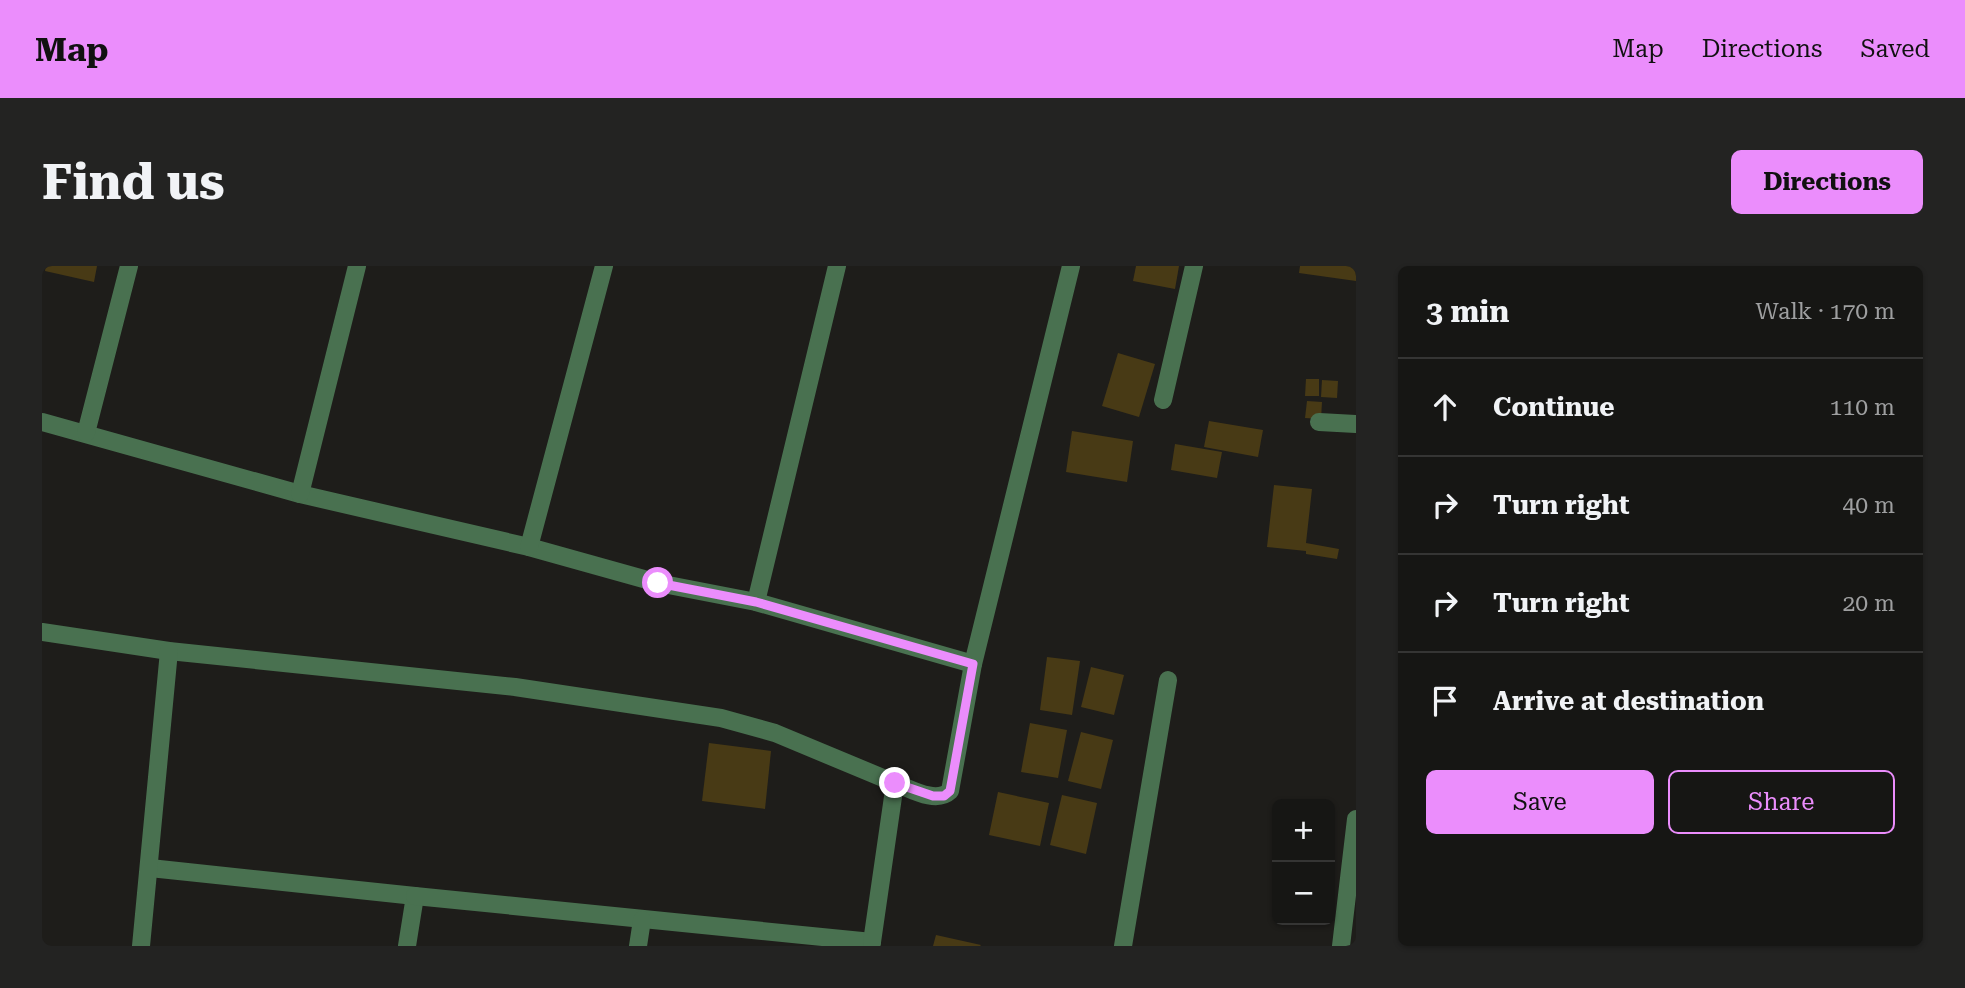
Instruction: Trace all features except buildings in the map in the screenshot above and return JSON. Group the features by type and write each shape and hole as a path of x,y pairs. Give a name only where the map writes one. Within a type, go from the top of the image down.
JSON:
{"street":[{"path":"86,433 129,266"},
{"path":"300,494 357,266"},
{"path":"529,547 604,266"},
{"path":"756,602 837,266"},
{"path":"42,632 169,651 516,687 733,720 775,733 895,783 933,796 944,796 950,791 973,664 1072,266"},
{"path":"1163,400 1194,266"},
{"path":"42,422 300,494 529,547 658,583 756,602 973,664"},
{"path":"1319,422 1356,424"},
{"path":"141,946 169,651"},
{"path":"1123,946 1168,680"},
{"path":"150,868 871,944 895,783"},
{"path":"1341,946 1352,893 1356,820"},
{"path":"407,946 415,896"},
{"path":"638,946 642,920"}],"route":[{"path":"658,583 756,602 973,664 950,791 944,796 933,796 895,783"}]}
